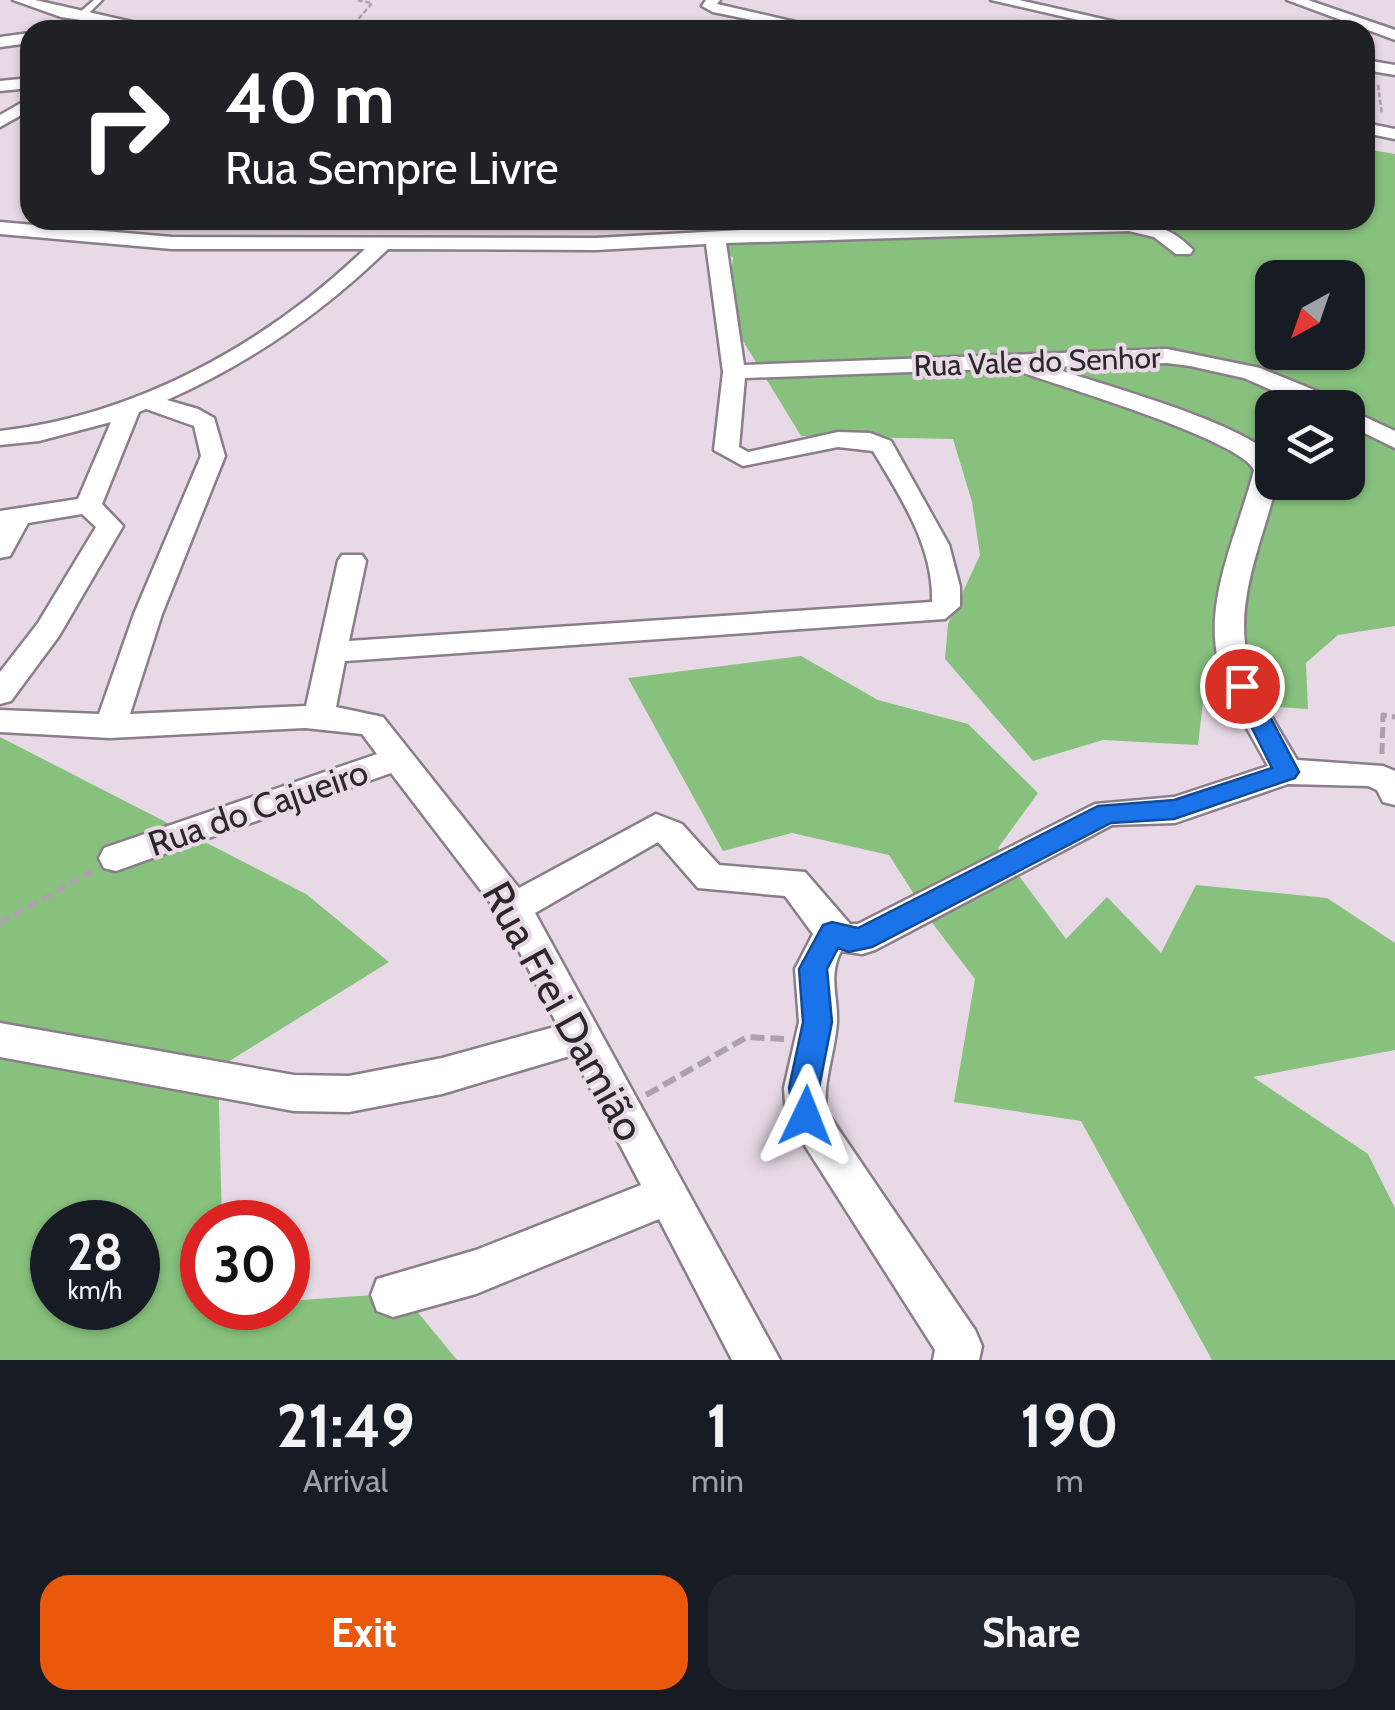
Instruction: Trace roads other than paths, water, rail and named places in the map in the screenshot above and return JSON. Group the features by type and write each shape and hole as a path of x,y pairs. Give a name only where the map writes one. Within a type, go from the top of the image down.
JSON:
{"street":[{"path":"20,0 88,20"},
{"path":"713,0 709,6 713,8 773,20"},
{"path":"998,0 1095,20"},
{"path":"1294,0 1352,20"},
{"path":"23,230 161,242 596,244 970,230"},
{"path":"290,241 307,230"},
{"path":"469,243 483,230"},
{"path":"1149,230 1161,233 1183,250"},
{"path":"332,652 935,612 946,606 928,522 882,446 856,436 754,459 732,455 724,443 734,372 715,238"},
{"path":"0,438 68,429 136,405 231,358 329,294 384,242"},
{"name":"Rua Vale do Senhor","path":"734,372 1128,356 1198,359 1272,377 1297,390"},
{"path":"1014,362 1218,434 1262,459 1267,470 1232,608 1230,646 1242,686 1287,772"},
{"path":"88,505 136,405"},
{"path":"110,727 148,614 213,456 205,423 190,414 136,405"},
{"path":"1365,425 1395,441"},
{"path":"0,550 9,519 88,505"},
{"path":"0,693 49,629 110,526 88,505"},
{"path":"319,718 352,562"},
{"name":"Rua Frei Damião","path":"0,722 110,727 319,718 372,725 514,908 757,1360"},
{"name":"Rua do Cajueiro","path":"116,858 398,758"},
{"path":"514,908 656,827 670,833 710,878 794,882 832,933 849,941 862,939 1107,813 1174,810 1287,772 1362,772 1389,784"},
{"path":"832,933 813,969 818,1022 804,1088 806,1116 959,1346 956,1360"},
{"path":"0,1040 294,1093 349,1094 442,1076 582,1036"},
{"path":"393,1294 476,1272 667,1196"}],"lane":[{"path":"81,16 98,0"}]}
